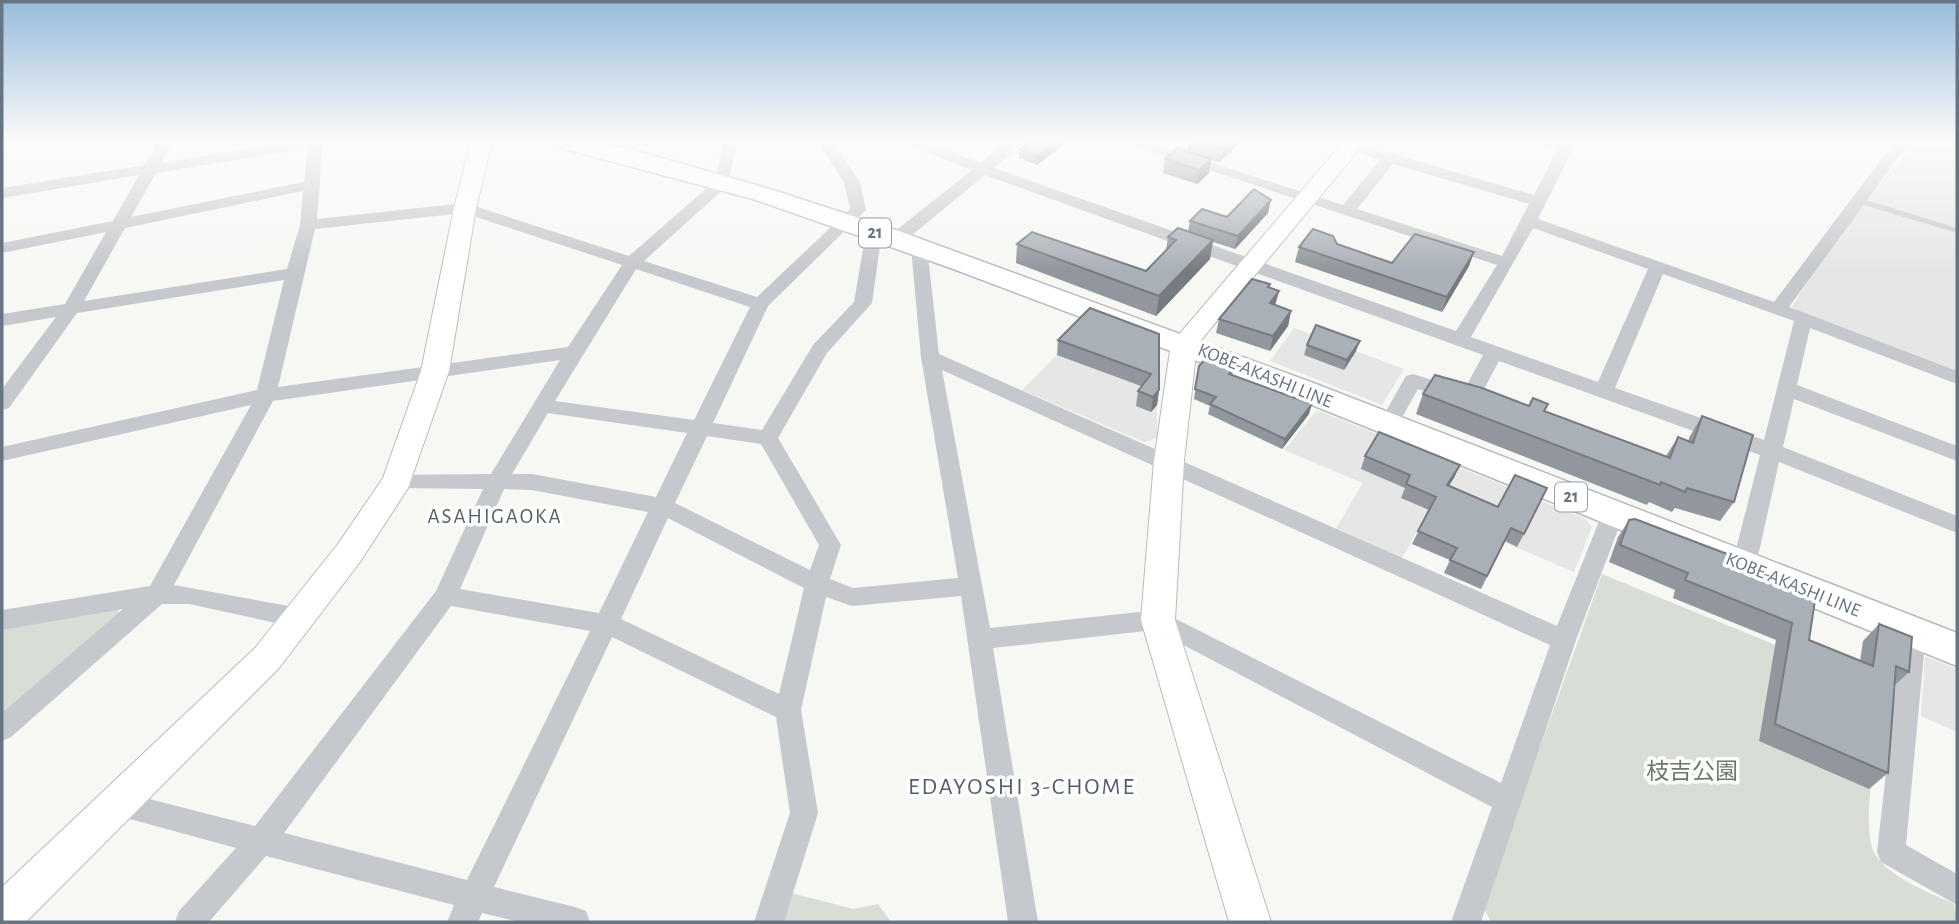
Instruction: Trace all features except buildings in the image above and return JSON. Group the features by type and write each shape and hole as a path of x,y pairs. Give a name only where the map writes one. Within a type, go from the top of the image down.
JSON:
{"main road":[{"name":"KOBE-AKASHI LINE","path":"730,184 846,220 1184,344 1957,650"}],"street":[{"path":"2,193 57,184"},
{"path":"2,402 71,309 143,184"},
{"path":"2,916 240,685 299,618 349,554 397,480 435,371 471,184"},
{"path":"190,922 259,843 445,596 497,481 632,261 721,184"},
{"path":"468,910 665,507 760,304 858,210 852,184"},
{"path":"768,438 790,394 820,349 863,303 896,240 964,184"},
{"path":"1021,184 1769,450 1957,525"},
{"path":"1265,184 1507,263"},
{"path":"1250,922 1158,620 1169,461 1184,344 1316,184"},
{"path":"1346,211 1368,184"},
{"path":"1478,184 1539,202"},
{"path":"1460,339 1507,263 1549,184"},
{"path":"1777,310 1869,184"},
{"path":"2,248 312,185 308,225 293,273 266,395 215,493 157,594 2,729"},
{"path":"308,225 465,208 760,304"},
{"path":"1529,221 1957,378"},
{"path":"896,240 930,357 971,586 1023,922"},
{"path":"1604,390 1657,267"},
{"path":"2,320 293,273"},
{"path":"1744,565 1769,450 1803,321"},
{"path":"1388,425 1413,380 1469,398 1495,351"},
{"path":"2,454 266,395 574,352"},
{"path":"930,357 1169,461 1564,640"},
{"path":"1786,388 1957,454"},
{"path":"544,406 768,438"},
{"path":"768,438 830,545 817,584 788,710 804,813 769,922"},
{"path":"397,480 532,482 665,507 817,584 852,597 971,586"},
{"path":"1466,922 1564,640 1613,514"},
{"path":"2,620 157,594 189,595 299,618"},
{"path":"445,596 608,624 788,710"},
{"path":"979,639 1158,620 1508,801"},
{"path":"1914,632 1891,852 1957,890"},
{"path":"118,804 259,843 468,910 575,922"}],"lane":[{"path":"1857,200 1957,231"}],"shaded area":[{"path":"1879,184 1957,184 1957,371 1806,316 1792,307 1857,200 1871,194"},
{"path":"1089,322 1157,349 1157,438 1144,442 1022,390"},
{"path":"1294,328 1404,369 1382,405 1270,361"},
{"path":"1317,410 1584,518 1592,527 1574,572 1429,510 1401,560 1336,528 1363,483 1284,450"},
{"path":"1925,656 1957,669 1957,732 1921,716"}],"green space":[{"name":"枝吉公園","path":"1602,574 1886,690 1869,801 1871,843 1876,856 1892,872 1954,904 1957,922 1491,922 1483,907"},
{"path":"115,608 123,615 2,715 2,629"},
{"path":"791,893 854,909 878,904 891,922 784,922"}],"district":[{"name":"ASAHIGAOKA","path":"495,516"},
{"name":"EDAYOSHI 3-CHOME","path":"1022,787"}]}
